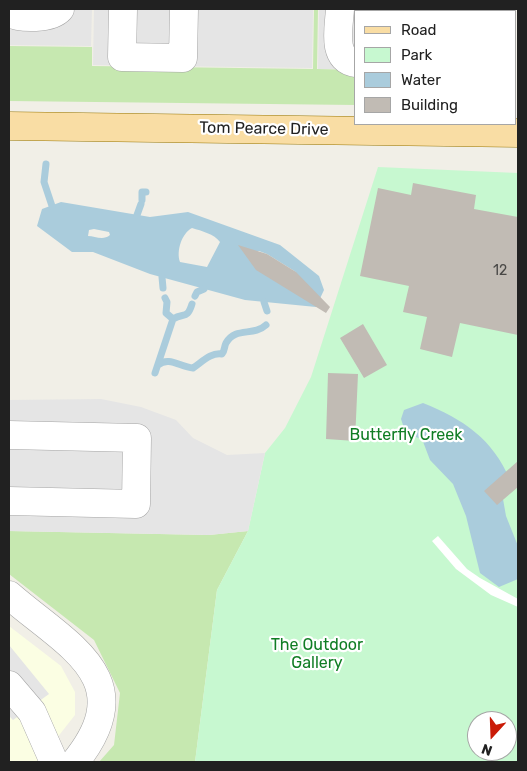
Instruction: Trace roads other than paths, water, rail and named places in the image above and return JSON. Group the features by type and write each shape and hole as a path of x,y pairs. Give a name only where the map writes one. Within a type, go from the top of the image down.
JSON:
{"main road":[{"name":"Tom Pearce Drive","path":"9,126 518,133"}],"street":[{"path":"9,13 17,16 47,16 60,9"},
{"path":"122,9 122,56 183,58 184,9"},
{"path":"340,9 340,52 345,60 354,62"},
{"path":"9,435 137,438 136,504 9,501"},
{"path":"9,595 50,627 87,661 95,674 100,689 100,720 87,747 75,762"},
{"path":"9,686 32,712 54,762"}],"water":[{"path":"61,202 150,217 188,212 280,245 319,276 324,290 316,307 245,300 150,274 93,252 72,252 37,226 42,209","holes":["192,228 204,232 220,242 207,267 180,262 179,248 188,230","89,230 109,232 110,235 102,238 88,236","259,251 267,254 296,272 253,253"]},
{"path":"423,403 451,416 475,432 486,442 503,466 510,480 503,499 506,516 518,546 518,579 499,587 480,573 466,516 453,484 430,460 422,439 406,434 401,419 404,410"}],"waterway":[{"path":"46,164 44,182 52,206"},
{"path":"142,200 142,192 146,192"},
{"path":"137,215 141,204"},
{"path":"162,277 163,288"},
{"path":"195,296 197,292 204,289"},
{"path":"155,373 173,319 166,313 167,302 165,298"},
{"path":"264,302 267,311"},
{"path":"173,319 187,314 192,304"},
{"path":"158,365 170,362 193,368 214,354 222,354 226,343 235,335 261,329 266,325"}],"park label":[{"name":"Butterfly Creek","path":"406,435"},
{"name":"The Outdoor Gallery","path":"317,654"}]}
